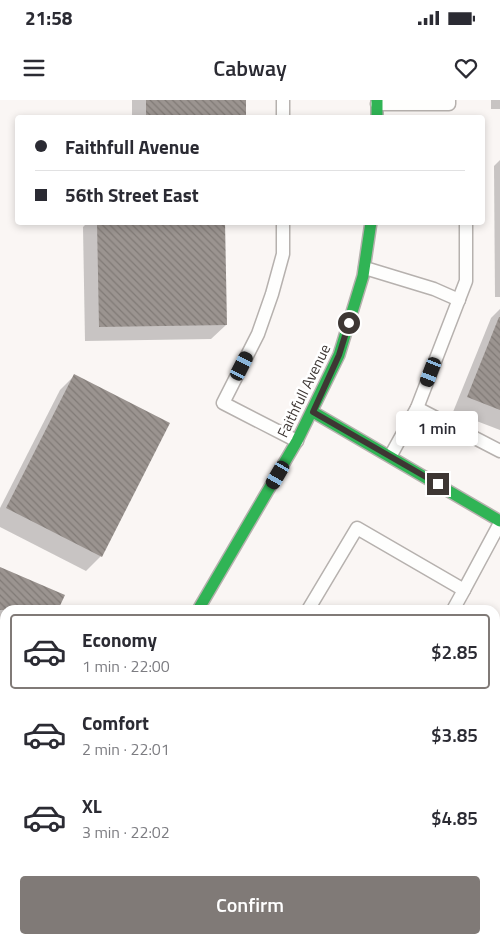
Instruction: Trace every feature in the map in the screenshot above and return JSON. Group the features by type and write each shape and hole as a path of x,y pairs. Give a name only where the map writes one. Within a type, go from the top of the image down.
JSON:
{"street":[{"path":"377,102 377,115"},
{"name":"Faithfull Avenue","path":"201,605 298,441 339,355 365,268 371,225"},
{"path":"313,412 391,455 500,522"}],"lane":[{"path":"283,100 283,115"},
{"path":"377,102 449,104 449,100"},
{"path":"283,225 283,254 272,294 258,334 223,403 298,441"},
{"path":"391,455 417,408 466,281 466,225"},
{"path":"365,268 434,289 459,300"},
{"path":"417,408 500,450"},
{"path":"456,605 500,522"},
{"path":"311,605 357,528 464,590"}],"building":[{"path":"146,100 246,100 246,115 146,115"},
{"path":"97,225 225,225 227,325 99,327"},
{"path":"500,317 500,410 467,397"},
{"path":"74,374 170,423 102,557 6,508"},
{"path":"0,567 65,595 60,605 0,605"}],"traffic: fast":[{"path":"377,100 377,115"},
{"path":"201,605 297,441 339,355 363,276 371,225"},
{"path":"313,412 500,521"}],"route":[{"path":"349,323 339,355 313,412 391,455 438,484"}]}
